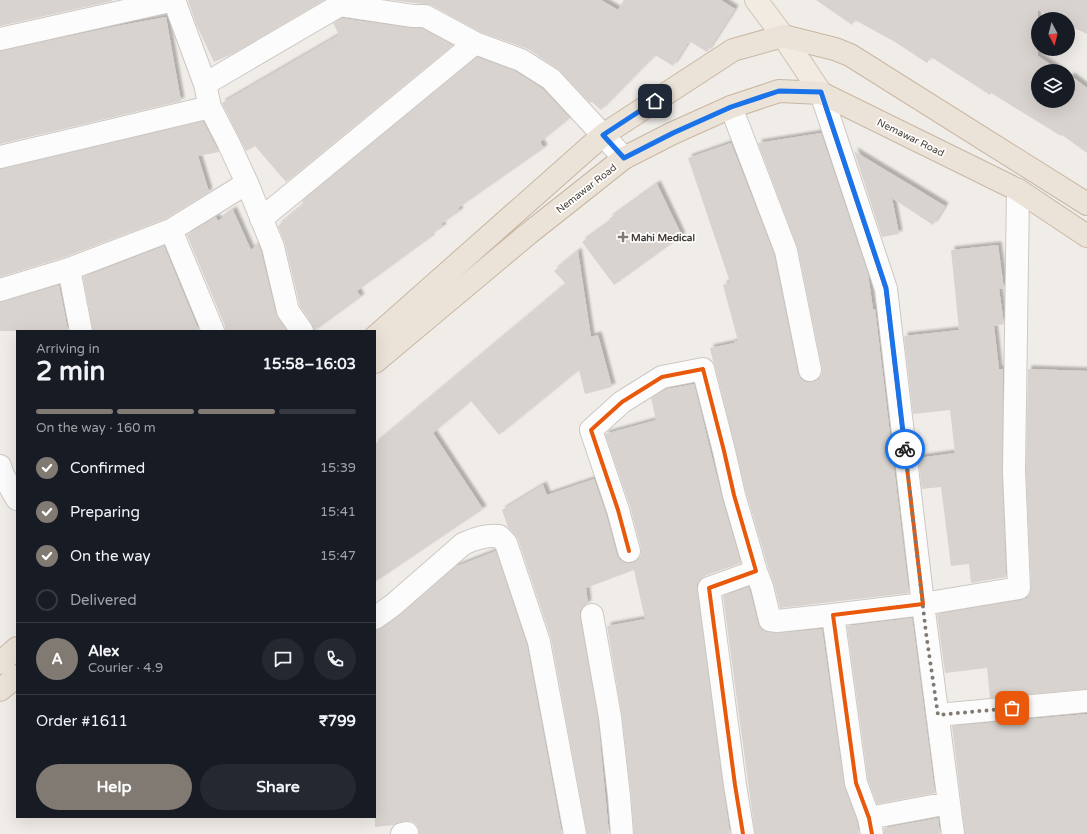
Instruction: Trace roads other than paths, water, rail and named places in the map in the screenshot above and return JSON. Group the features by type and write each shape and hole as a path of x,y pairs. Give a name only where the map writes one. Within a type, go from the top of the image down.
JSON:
{"highway":[{"path":"376,336 603,135 733,50 783,36 835,49 850,55 1087,204"},
{"name":"Nemawar Road","path":"376,361 528,234 624,158 673,133 731,107 779,91 821,92 1018,190 1087,236"},
{"path":"0,664 16,649"},
{"path":"0,690 16,677"}],"main road":[{"path":"756,0 783,36 821,92"}],"street":[{"path":"0,39 174,0 205,84 210,107 247,183 273,247 288,311 301,330"},
{"path":"205,84 340,5 414,16 429,8 475,43 521,60 551,80 624,158"},
{"path":"261,219 475,43"},
{"path":"821,92 886,288 923,604 953,834"},
{"path":"0,157 210,107"},
{"path":"731,107 786,251 810,370"},
{"path":"0,290 69,269 171,230 247,183"},
{"path":"630,550 591,430 622,402 662,377 702,370 724,451 734,495 762,587 770,620 777,621 833,616 923,604 1019,588 1014,471 1018,190"},
{"path":"171,230 213,330"},
{"path":"69,269 81,330"},
{"path":"0,466 16,497"},
{"path":"376,617 393,605 463,544 478,537 491,535 499,536 506,543 539,642 575,834"},
{"path":"743,834 735,786 709,588 756,571"},
{"path":"592,615 610,717 622,834"},
{"path":"833,616 856,783 870,826 949,802"},
{"path":"938,715 1087,701"}],"place":[{"name":"Mahi Medical","path":"623,237"}]}
